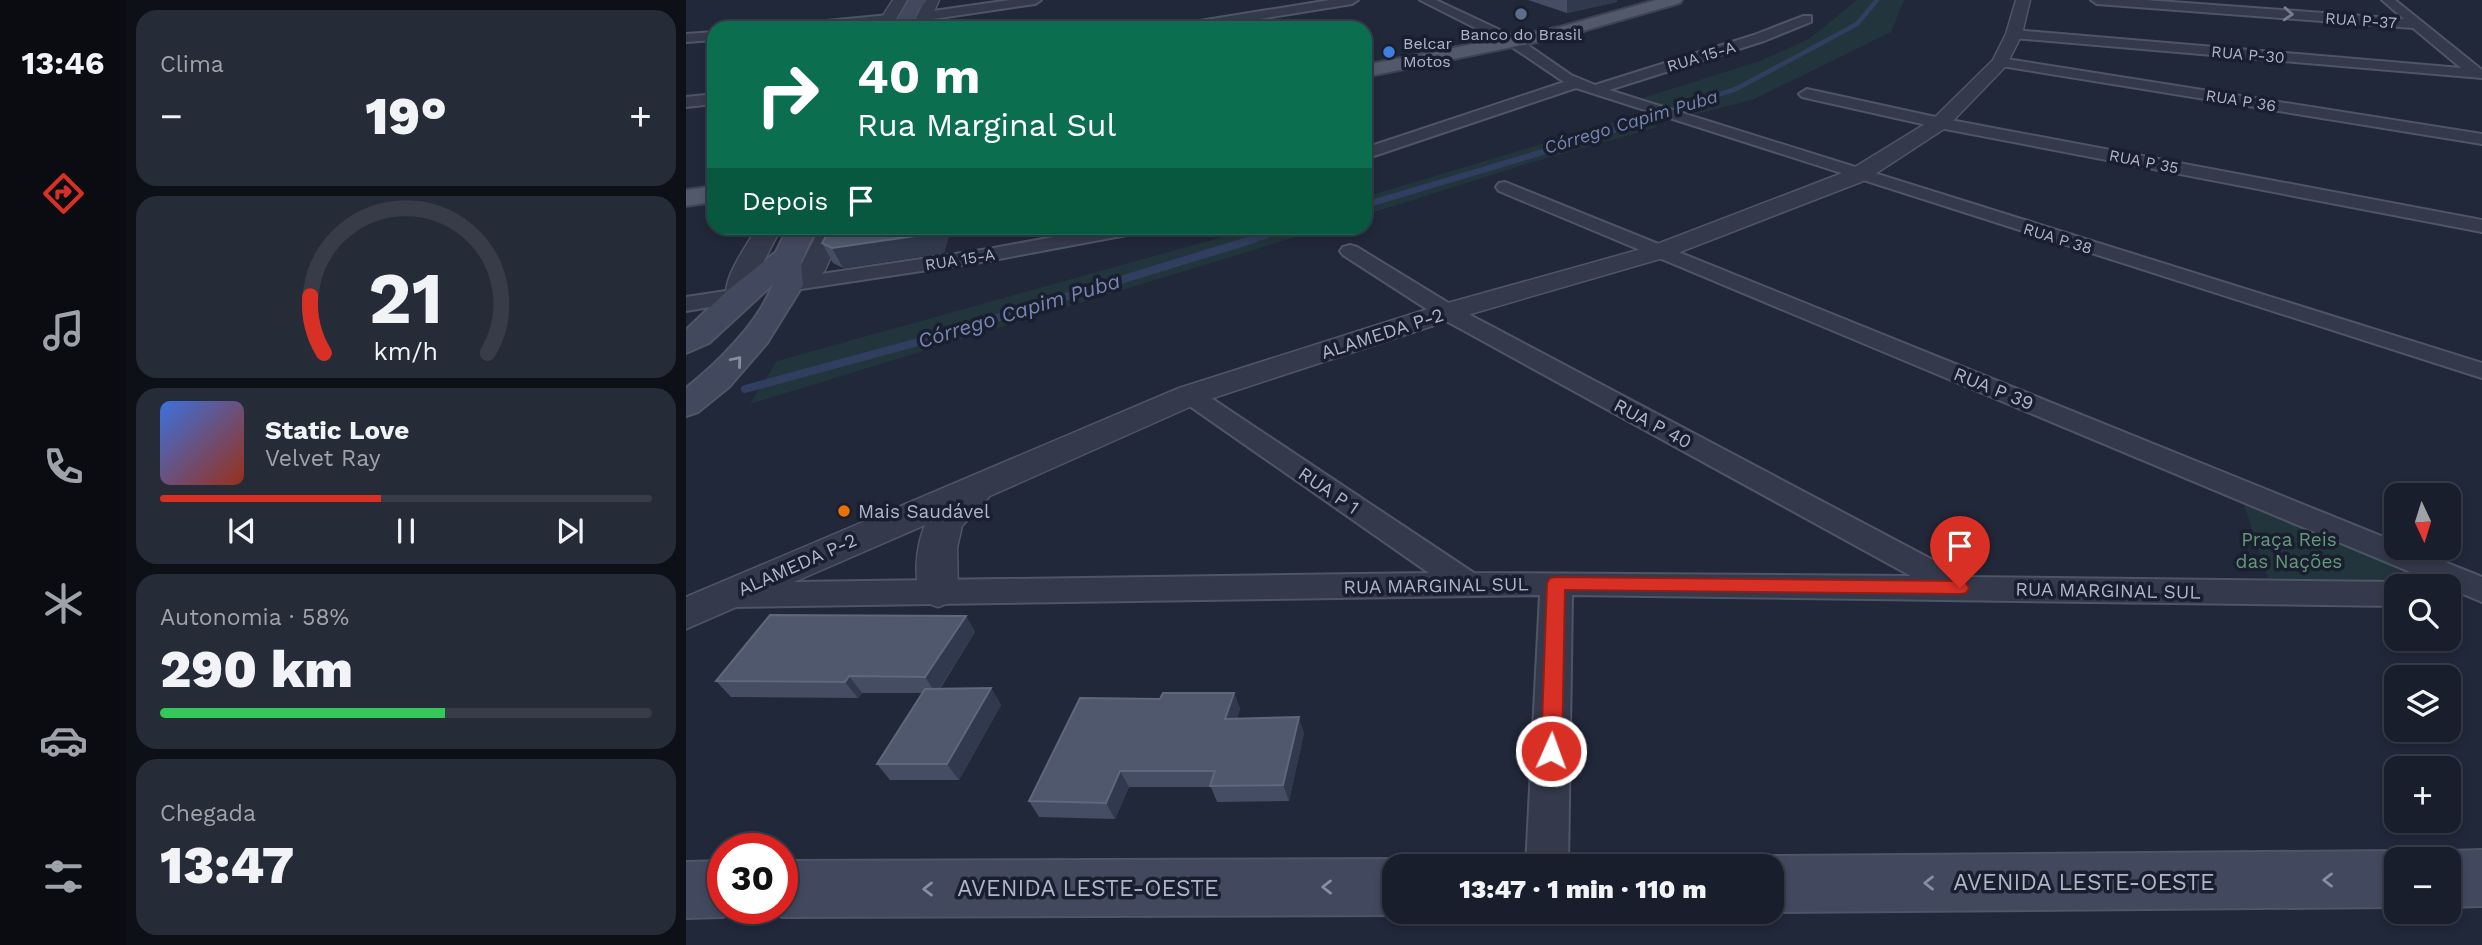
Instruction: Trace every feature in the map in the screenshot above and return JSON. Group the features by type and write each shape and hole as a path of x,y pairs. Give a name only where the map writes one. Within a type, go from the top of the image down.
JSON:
{"main road":[{"path":"1372,60 1507,39 1640,0"},
{"path":"1372,69 1623,16 1674,0"},
{"path":"897,21 915,8"},
{"path":"686,184 707,181"},
{"path":"686,198 707,195"},
{"path":"686,405 734,365 755,341 788,271 800,235"},
{"path":"686,343 739,296 788,271"},
{"path":"2461,879 2482,878"},
{"name":"AVENIDA LESTE-OESTE","path":"1784,884 2384,879"},
{"name":"AVENIDA LESTE-OESTE","path":"798,889 1382,887"},
{"path":"686,890 707,889"}],"street":[{"path":"915,8 932,0"},
{"path":"915,8 1035,0"},
{"path":"1224,21 1352,0"},
{"name":"RUA P 38","path":"1426,0 1507,39 1576,83 1594,90 1688,122 2482,371"},
{"name":"ALAMEDA P-2","path":"686,614 993,478 1190,395 1447,312 1661,251 1858,175 1940,123 2000,62 2014,34 2023,0"},
{"name":"RUA P-37","path":"2098,0 2416,24"},
{"path":"2388,0 2480,75"},
{"name":"RUA 15-A","path":"1594,90 1759,38 1807,19"},
{"name":"RUA P-30","path":"2014,34 2480,75"},
{"path":"686,38 707,36"},
{"name":"RUA P 36","path":"2000,62 2482,139"},
{"path":"1372,151 1576,83"},
{"name":"RUA P 35","path":"1807,94 1940,123 2482,226"},
{"path":"686,102 707,100"},
{"name":"RUA P 39","path":"1505,187 2482,593"},
{"path":"686,304 739,296 740,282 765,235"},
{"path":"788,271 812,270 829,235"},
{"name":"RUA 15-A","path":"788,271 988,255 1095,235"},
{"name":"RUA P 40","path":"1350,251 1447,312 1960,588"},
{"name":"RUA P 1","path":"1190,395 1469,584"},
{"path":"937,592 938,534 951,510 993,478"},
{"path":"1547,854 1556,583"},
{"name":"RUA MARGINAL SUL","path":"727,595 1556,583 2384,594"},
{"path":"2461,594 2482,593"}],"green space":[{"path":"1857,0 1904,0 1891,32 1754,99 1689,116 1643,98 1760,61 1809,39"},
{"path":"1639,115 1658,127 1526,164 1372,213 1372,195"},
{"path":"1230,235 1302,235 750,404 777,361"},
{"name":"Praça Reis das Nações","path":"2243,501 2384,557 2384,560 2391,560 2426,574 2384,574 2384,581 2268,578"}],"building":[{"path":"827,235 921,235 832,248 822,243"},
{"path":"770,615 966,616 925,677 849,676 845,682 716,681"},
{"path":"991,688 947,764 877,764 925,689"},
{"path":"1163,693 1234,693 1225,719 1299,717 1283,785 1210,786 1215,771 1120,771 1106,803 1029,801 1080,698 1160,699"}],"waterway":[{"name":"Córrego Capim Puba","path":"1687,105 1736,89 1857,24 1877,0"},
{"name":"Córrego Capim Puba","path":"1372,203 1590,138 1693,104"},
{"name":"Córrego Capim Puba","path":"1248,241 1268,235"},
{"name":"Córrego Capim Puba","path":"745,389 922,341 1254,239"}],"place":[{"name":"Banco do Brasil","path":"1521,14"},
{"name":"Belcar Motos","path":"1389,52"},
{"name":"Mais Saudável","path":"844,511"}],"route":[{"path":"1551,751 1556,583 1960,588"}]}
